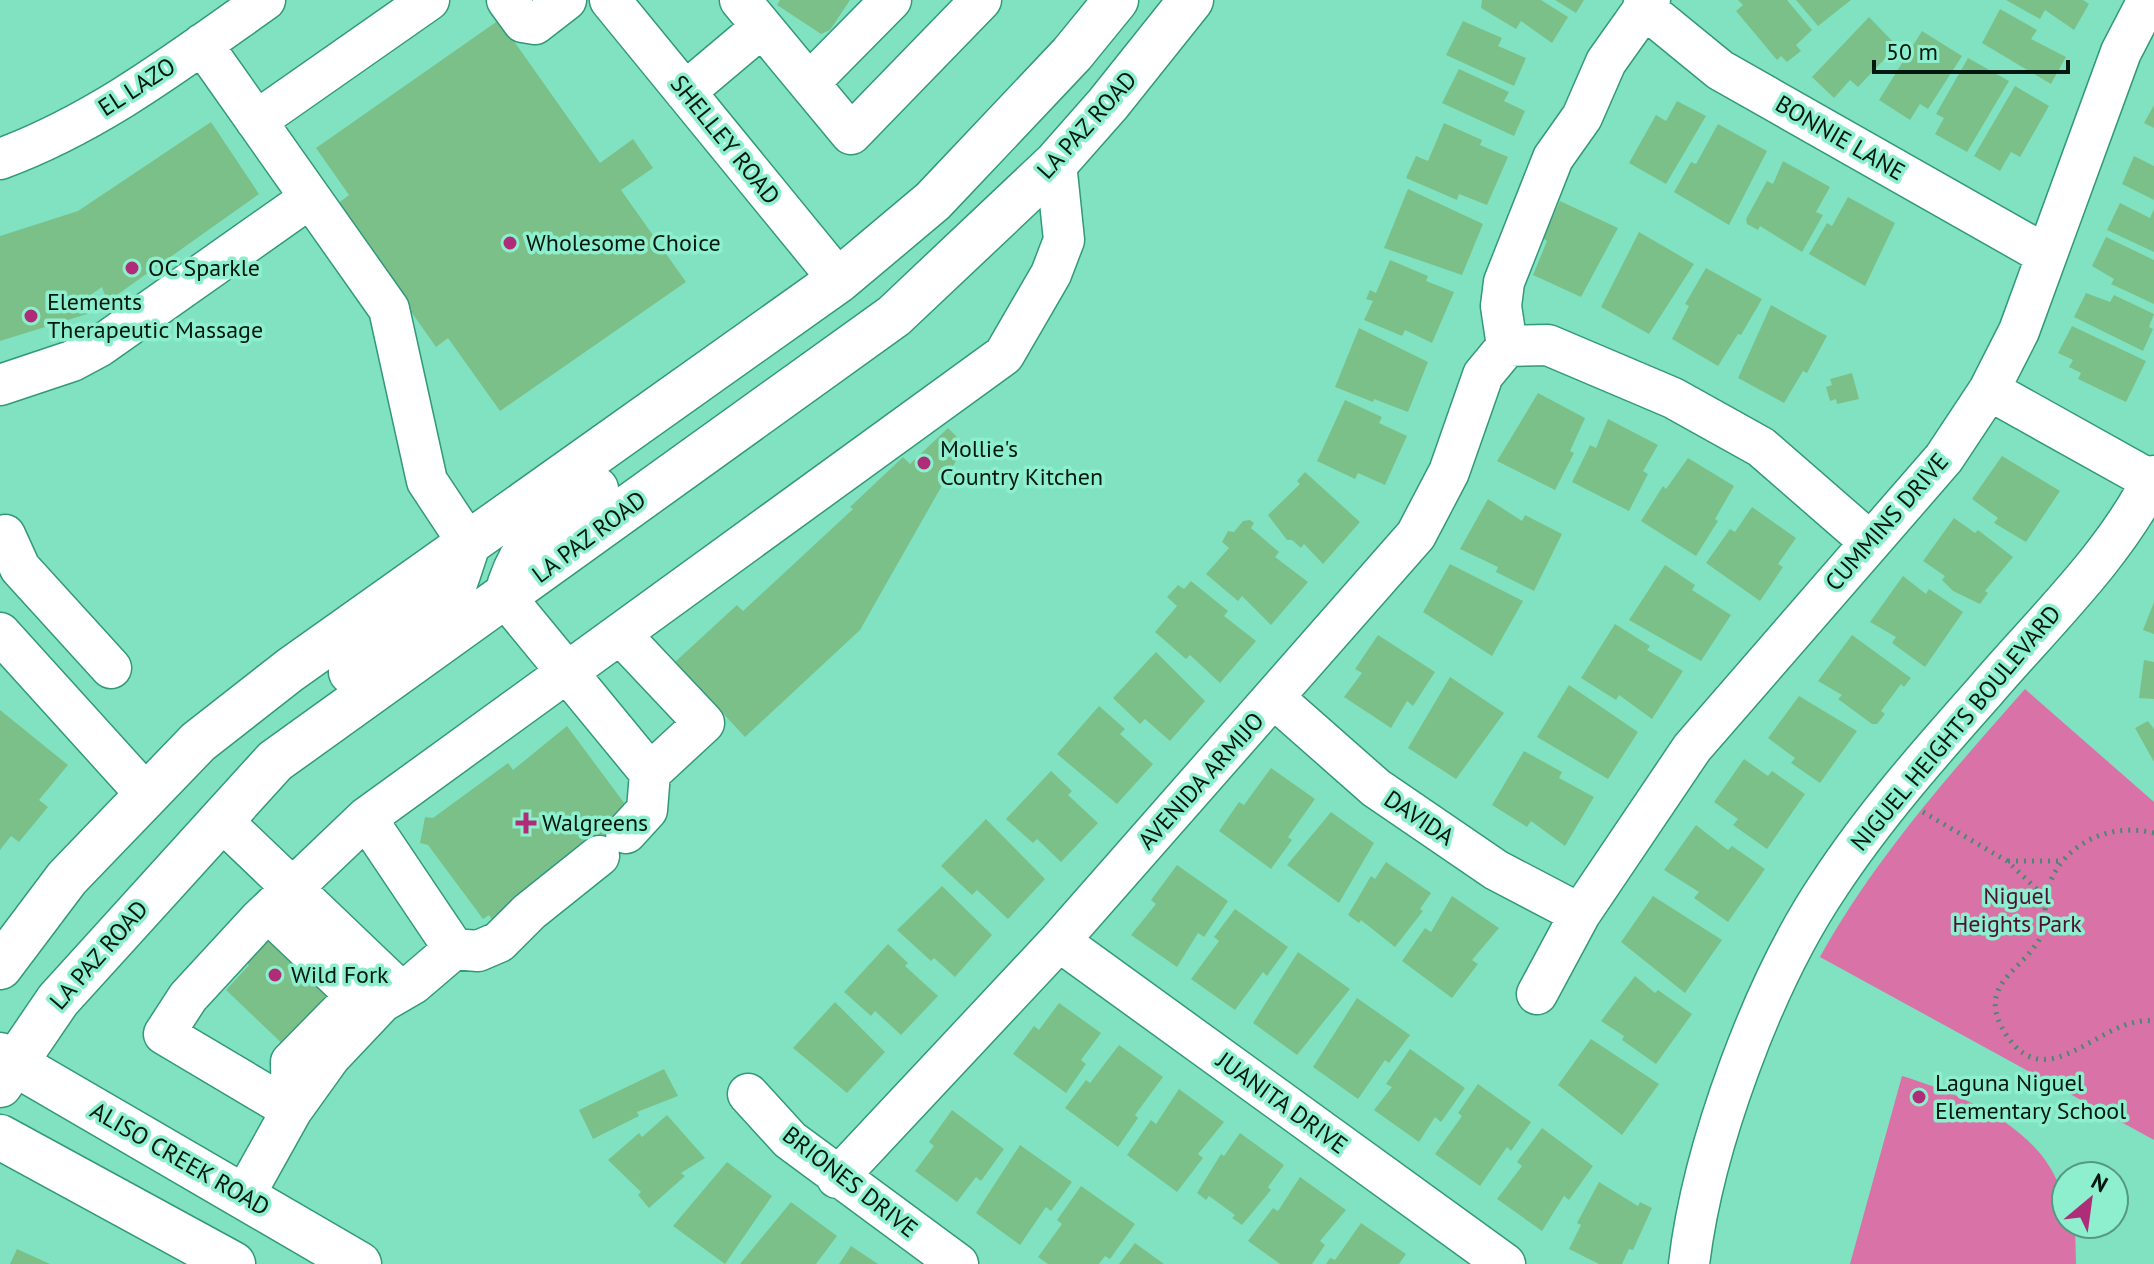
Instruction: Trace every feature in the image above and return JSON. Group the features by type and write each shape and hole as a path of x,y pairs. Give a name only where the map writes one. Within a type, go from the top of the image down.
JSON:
{"main road":[{"path":"0,967 67,878 145,793 198,742 290,670 839,280 933,201 1061,66 1116,0"},
{"name":"LA PAZ ROAD","path":"5,1068 58,1000 275,761 506,598 894,316 1056,163 1108,104 1191,0"},
{"path":"839,280 872,277 893,270 996,178 1056,163"},
{"path":"677,472 700,424 825,328 841,303 839,280"},
{"path":"506,598 512,576 530,541 636,459 655,411"},
{"path":"275,761 292,716 441,605 456,580 468,543"},
{"name":"ALISO CREEK ROAD","path":"5,1068 244,1196 359,1264"},
{"path":"0,1137 233,1264"}],"street":[{"name":"EL LAZO","path":"0,159 44,143 121,101 265,0"},
{"path":"256,121 429,0"},
{"path":"507,0 523,22 535,24 566,0"},
{"name":"SHELLEY ROAD","path":"610,0 839,280"},
{"path":"809,83 891,0"},
{"path":"685,92 751,9 851,134 980,0"},
{"name":"CUMMINS DRIVE","path":"1537,994 1580,914 1692,748 1944,458 1989,390 2019,331 2121,52 2148,0"},
{"path":"1647,3 1606,62 1582,117 1553,158 1504,282 1501,306 1507,346 1548,345 1673,398 1761,447 1869,541"},
{"name":"BONNIE LANE","path":"1647,3 1720,70 2046,255"},
{"path":"202,44 389,309 427,481 468,543"},
{"path":"292,1110 164,1034 188,997 280,901 366,818 622,636 1004,355 1051,274 1064,240 1056,163"},
{"path":"0,385 72,361 100,346 310,198"},
{"name":"AVENIDA ARMIJO","path":"837,1178 1059,941 1275,699 1416,535 1449,472 1483,375 1507,346"},
{"path":"1989,390 2153,479"},
{"name":"NIGUEL HEIGHTS BOULEVARD","path":"1689,1264 1693,1234 1723,1116 1763,1007 1827,887 1894,796 2101,557 2153,479"},
{"path":"2,526 20,568 111,668"},
{"path":"506,598 650,773"},
{"path":"0,633 145,793"},
{"path":"244,1196 292,1110 330,1057 382,1002 413,984 454,949 478,951 499,942 529,912 613,844 647,810 650,773 704,723 622,636"},
{"name":"DAVIDA","path":"1275,699 1376,788 1496,870 1580,914"},
{"path":"366,818 454,949"},
{"path":"220,819 345,985 349,996 345,1007 291,1062 292,1110"},
{"path":"280,901 400,991"},
{"name":"JUANITA DRIVE","path":"1059,941 1505,1264"},
{"name":"BRIONES DRIVE","path":"748,1094 790,1140 837,1178 958,1264"}],"path":[{"path":"1894,796 2007,861 2046,898"},
{"path":"2154,833 2122,830 2104,833 2088,840 2062,861 2046,898 2042,936 2006,976 1998,991 1996,1007 2008,1038 2020,1050 2035,1057 2061,1059 2074,1054 2114,1027 2154,1021"},
{"path":"2007,861 2062,861"}],"green space":[{"name":"Niguel Heights Park","path":"2025,689 2154,802 2154,1140 1820,957 1889,851"},
{"path":"1902,1076 1984,1109 2032,1145 2050,1168 2050,1240 2075,1240 2076,1264 1850,1264"}],"building":[{"path":"780,0 850,0 830,30 821,34 777,5"},
{"path":"1482,0 1541,0 1568,17 1552,43 1521,21 1516,29 1481,8"},
{"path":"1555,0 1584,0 1576,13"},
{"path":"1738,0 1787,0 1812,30 1796,45 1801,51 1787,62 1781,56 1777,60 1736,11 1743,5"},
{"path":"1796,0 1851,0 1818,26"},
{"path":"2006,0 2083,0 2089,4 2074,30 2045,10 2040,19"},
{"path":"2000,9 2037,30 2031,39 2066,57 2051,84 1982,43"},
{"path":"1869,17 1897,46 1858,87 1850,80 1834,98 1812,77"},
{"name":"Wholesome Choice","path":"499,20 600,163 633,139 653,168 621,190 686,282 500,411 448,338 436,347 336,205 349,195 316,148"},
{"path":"1463,21 1502,38 1498,46 1526,58 1514,86 1446,55"},
{"path":"1922,31 1962,56 1928,109 1920,104 1910,120 1879,100"},
{"path":"1968,58 2009,81 1967,152 1935,134 1944,118 1936,114"},
{"path":"1459,69 1509,92 1504,101 1525,111 1514,136 1442,103"},
{"path":"2015,86 2049,106 2020,157 2011,152 2000,171 1974,156"},
{"path":"1677,101 1706,116 1666,184 1629,163 1656,115 1666,121"},
{"path":"2154,105 2154,128 2144,123"},
{"path":"211,122 259,194 107,302 102,287 83,300 87,314 0,341 0,236 78,211"},
{"path":"1444,123 1482,140 1480,145 1508,157 1487,205 1459,194 1457,200 1406,178 1416,156 1428,161"},
{"path":"1718,124 1767,151 1729,225 1674,192 1691,162 1696,164"},
{"path":"2134,156 2154,166 2154,200 2122,184"},
{"path":"1783,161 1830,187 1816,212 1823,215 1802,252 1760,226 1758,230 1747,224 1746,219 1767,181 1773,184"},
{"path":"1408,189 1483,224 1462,275 1384,248"},
{"path":"1848,197 1895,223 1865,286 1809,254 1827,223 1832,226"},
{"path":"1560,201 1618,228 1581,297 1533,275 1547,241 1543,238"},
{"path":"2120,203 2150,218 2154,209 2154,252 2107,230"},
{"path":"1639,232 1694,264 1649,334 1601,307"},
{"path":"2106,237 2154,260 2154,304 2111,284 2114,279 2092,266"},
{"path":"1390,260 1428,276 1426,281 1454,292 1432,343 1405,330 1402,336 1364,320 1373,301 1366,299 1370,290 1376,293"},
{"path":"1706,268 1762,299 1718,366 1672,339 1689,306 1685,304"},
{"path":"2086,293 2110,302 2114,295 2154,314 2149,327 2153,329 2143,351 2074,317"},
{"path":"1771,305 1827,336 1807,373 1803,371 1784,403 1738,378"},
{"path":"2072,326 2146,361 2126,402 2078,379 2081,373 2069,367 2073,360 2058,353"},
{"path":"1359,328 1428,362 1408,412 1335,387"},
{"path":"1852,373 1859,399 1837,404 1836,399 1830,401 1826,387 1832,385 1830,379"},
{"path":"1538,393 1585,418 1570,451 1574,453 1555,490 1497,461"},
{"path":"1345,400 1382,417 1379,423 1407,436 1385,485 1358,473 1355,479 1317,461"},
{"path":"1608,419 1658,445 1643,471 1648,474 1629,511 1572,482 1590,445 1596,448"},
{"path":"948,428 965,445 860,630 745,737 675,662 737,605 743,611 853,509 850,507 903,457 910,464"},
{"path":"2002,456 2060,491 2026,542 1994,523 1998,518 1972,499"},
{"path":"1688,458 1734,486 1715,519 1718,521 1696,556 1641,521 1663,486 1666,489"},
{"path":"1305,472 1360,522 1323,564 1304,544 1301,548 1292,540 1287,540 1268,515 1300,484 1297,481"},
{"path":"1488,499 1522,521 1525,515 1562,534 1534,591 1496,572 1498,567 1460,549"},
{"path":"1752,507 1796,538 1778,564 1783,567 1760,601 1706,563 1730,529 1735,532"},
{"path":"1954,518 1975,533 1978,530 2013,557 1985,591 1988,593 1980,604 1953,591 1942,580 1945,576 1923,561"},
{"path":"1243,521 1254,523 1251,528 1279,552 1275,557 1308,582 1271,625 1242,596 1238,601 1206,574 1229,548 1222,542 1228,531 1234,532"},
{"path":"1450,564 1523,601 1492,656 1423,612"},
{"path":"1665,565 1695,585 1692,590 1731,615 1701,661 1629,620"},
{"path":"1903,576 1926,594 1929,589 1963,612 1925,667 1892,643 1896,637 1870,622"},
{"path":"1191,581 1228,611 1224,616 1256,641 1220,683 1190,655 1186,659 1155,632 1177,606 1167,597 1178,585 1184,589"},
{"path":"2154,602 2154,634 2143,630"},
{"path":"1615,624 1650,646 1647,650 1683,671 1652,719 1619,695 1616,700 1581,678"},
{"path":"1378,635 1435,672 1413,706 1407,701 1391,728 1344,697 1362,673 1355,669"},
{"path":"1852,635 1911,678 1904,687 1901,684 1881,711 1885,714 1877,724 1872,724 1838,699 1842,695 1818,681"},
{"path":"1156,652 1205,701 1170,741 1145,719 1140,724 1113,698"},
{"path":"2144,660 2154,662 2154,699 2139,698"},
{"path":"1450,677 1504,713 1456,779 1408,748"},
{"path":"1569,685 1638,732 1608,779 1537,737"},
{"path":"1799,696 1857,731 1820,783 1791,763 1795,758 1768,738"},
{"path":"1099,706 1125,729 1120,734 1153,764 1117,804 1057,754"},
{"path":"0,710 68,765 39,800 48,807 19,842 11,836 0,850"},
{"path":"2148,721 2154,729 2154,762 2135,728"},
{"name":"Walgreens","path":"567,726 636,819 633,841 604,862 494,923 489,915 483,919 428,845 420,843 425,817 433,818 508,763 513,770"},
{"path":"1524,751 1562,772 1559,778 1594,797 1565,846 1531,821 1527,827 1492,805"},
{"path":"1744,759 1768,776 1772,771 1805,794 1767,849 1733,825 1738,819 1714,802"},
{"path":"1271,768 1315,799 1288,837 1292,840 1271,869 1219,831 1239,802 1244,805"},
{"path":"1051,771 1072,791 1068,795 1098,823 1061,862 1037,839 1033,843 1006,819"},
{"path":"1331,812 1374,843 1339,903 1287,865"},
{"path":"986,819 1045,879 1008,919 977,890 972,895 941,866"},
{"path":"1696,825 1728,850 1732,846 1765,869 1728,922 1694,898 1699,892 1664,870"},
{"path":"1386,862 1431,893 1420,909 1423,911 1395,947 1361,920 1359,923 1348,915 1371,876 1375,879"},
{"path":"1177,865 1228,901 1204,937 1198,933 1177,967 1131,935 1156,904 1151,900"},
{"path":"942,886 992,935 955,977 934,958 931,961 897,930"},
{"path":"1452,896 1499,928 1472,960 1478,964 1452,998 1402,961 1425,928 1431,932"},
{"path":"1653,896 1722,940 1685,993 1621,942"},
{"path":"1235,909 1288,947 1267,976 1263,972 1235,1010 1191,979 1219,941 1214,937"},
{"path":"280,925 342,998 290,1051 226,990 249,965 245,962"},
{"path":"888,944 908,963 905,966 938,996 901,1035 875,1011 871,1016 844,992"},
{"path":"1298,952 1350,989 1297,1055 1253,1023"},
{"path":"1635,976 1655,993 1658,990 1692,1014 1656,1064 1601,1021"},
{"path":"1357,998 1410,1035 1389,1063 1385,1060 1358,1099 1313,1067"},
{"path":"835,1002 885,1052 847,1093 793,1048"},
{"path":"1059,1003 1101,1033 1081,1060 1086,1064 1066,1093 1013,1054 1034,1026 1039,1030"},
{"path":"1591,1039 1659,1084 1622,1135 1558,1085"},
{"path":"1119,1045 1163,1077 1135,1115 1138,1118 1118,1147 1065,1108 1086,1080 1090,1083"},
{"path":"1410,1049 1465,1088 1441,1122 1435,1117 1419,1142 1374,1110 1392,1087 1386,1084"},
{"path":"664,1069 678,1096 637,1112 639,1116 593,1139 579,1110"},
{"path":"1478,1084 1531,1122 1511,1151 1507,1147 1480,1186 1435,1154 1462,1116 1458,1113"},
{"path":"1179,1089 1224,1122 1198,1154 1203,1158 1177,1192 1127,1155 1151,1120 1156,1124"},
{"path":"952,1110 1004,1149 981,1181 976,1177 957,1202 915,1171 934,1146 929,1142"},
{"path":"667,1115 705,1158 681,1173 685,1176 649,1208 638,1195 641,1192 608,1160 639,1133 642,1137"},
{"path":"1542,1128 1593,1166 1569,1200 1564,1196 1542,1231 1497,1199 1522,1166 1517,1162"},
{"path":"1240,1133 1284,1165 1268,1187 1271,1190 1242,1225 1232,1218 1235,1215 1209,1196 1206,1200 1197,1193 1221,1154 1224,1156"},
{"path":"1020,1145 1072,1182 1051,1211 1046,1207 1020,1245 976,1213"},
{"path":"727,1162 772,1196 725,1264 673,1226"},
{"path":"1300,1177 1346,1210 1320,1241 1325,1245 1312,1264 1280,1264 1248,1241 1273,1208 1278,1211"},
{"path":"1599,1182 1638,1206 1640,1202 1652,1208 1633,1250 1629,1249 1622,1264 1599,1264 1569,1249 1581,1225 1577,1223"},
{"path":"1081,1186 1135,1224 1110,1259 1105,1256 1099,1264 1048,1264 1038,1257 1062,1224 1057,1220"},
{"path":"791,1202 837,1236 816,1264 740,1264"},
{"path":"1361,1223 1406,1254 1399,1264 1326,1264 1330,1258 1335,1260"},
{"path":"1135,1243 1164,1264 1119,1264"},
{"path":"851,1246 878,1264 839,1264"},
{"path":"17,1249 50,1264 10,1264"}],"place":[{"name":"Wholesome Choice","path":"510,243"},
{"name":"OC Sparkle","path":"132,268"},
{"name":"Elements Therapeutic Massage","path":"31,316"},
{"name":"Mollie's Country Kitchen","path":"924,463"},
{"name":"Walgreens","path":"526,823"},
{"name":"Wild Fork","path":"275,975"},
{"name":"Laguna Niguel Elementary School","path":"1919,1097"}]}
